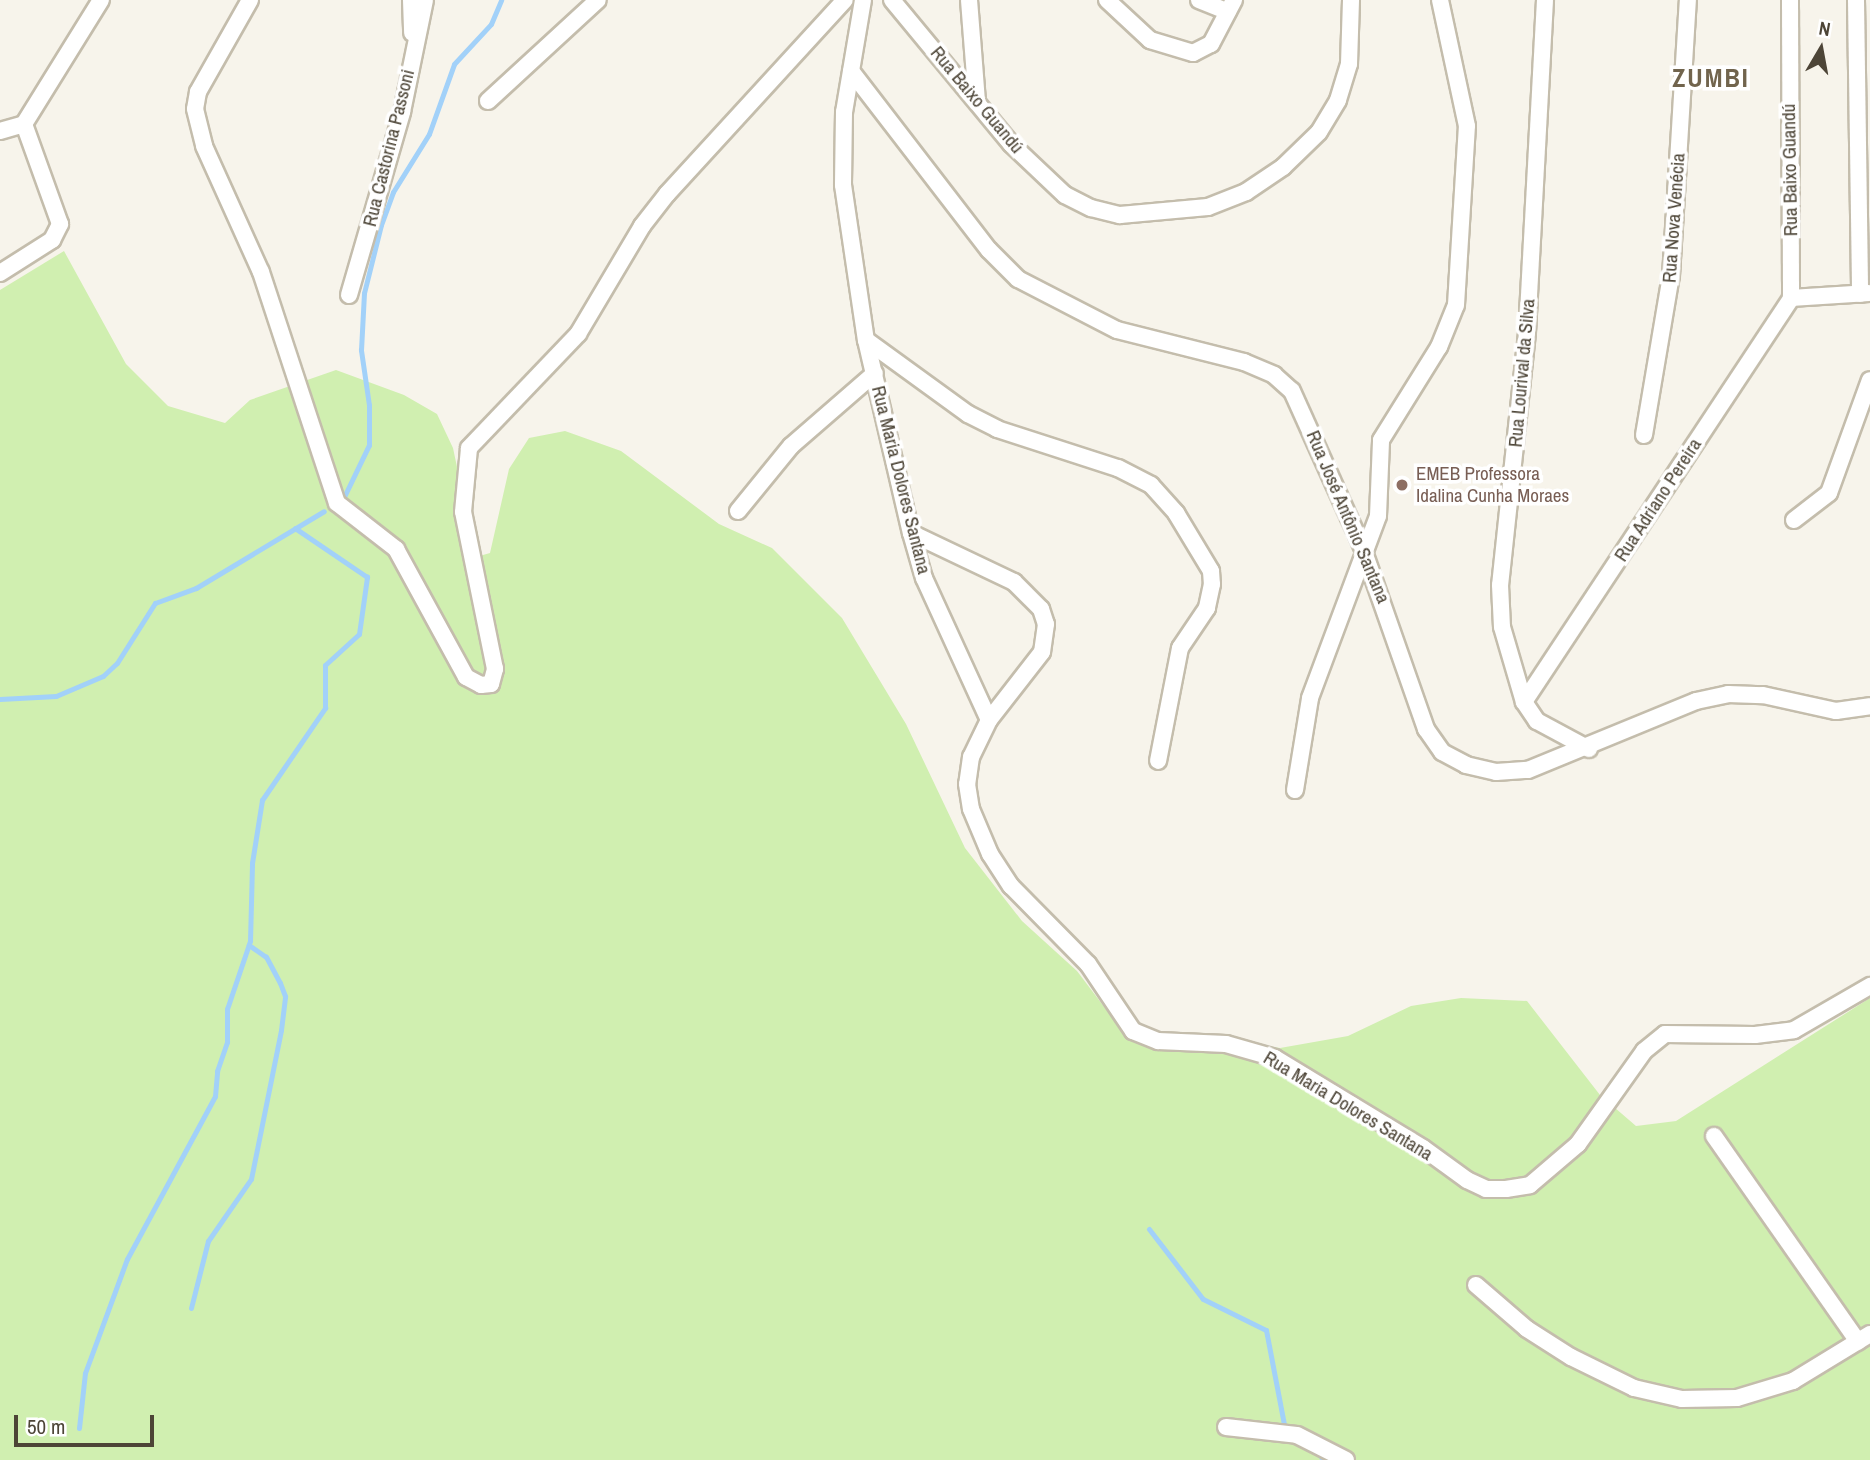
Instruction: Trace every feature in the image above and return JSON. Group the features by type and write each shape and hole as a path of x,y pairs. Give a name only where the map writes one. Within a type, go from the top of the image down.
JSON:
{"street":[{"path":"0,131 24,124 101,0"},
{"path":"250,0 198,92 195,109 204,146 261,272 337,503 396,549 466,677 481,685 491,684 495,669 463,512 469,449 578,334 642,226 667,194 845,0"},
{"path":"411,0 412,56"},
{"name":"Rua Castorina Passoni","path":"349,295 402,112 425,0"},
{"path":"488,101 598,0"},
{"name":"Rua Maria Dolores Santana","path":"863,0 844,112 844,185 866,340 911,533 924,578 989,720 971,757 967,784 971,809 990,853 1011,886 1088,964 1133,1031 1158,1041 1226,1044 1275,1058 1423,1147 1467,1180 1496,1189 1530,1185 1552,1170 1578,1144 1644,1051 1665,1034 1678,1031 1755,1035 1794,1030 1870,986"},
{"name":"Rua Baixo Guandú","path":"892,0 1011,144 1065,195 1091,208 1145,215 1208,207 1255,186 1319,132 1338,100 1349,64 1351,0"},
{"path":"969,0 977,101"},
{"path":"1107,0 1150,40 1193,53 1211,44 1231,6 1199,0"},
{"path":"1295,790 1310,698 1363,549 1378,516 1381,440 1439,346 1456,305 1467,126 1440,0"},
{"name":"Rua Lourival da Silva","path":"1545,0 1527,333 1500,585 1502,627 1524,702 1537,721 1589,749"},
{"name":"Rua Nova Venécia","path":"1644,435 1670,287 1688,0"},
{"name":"Rua Baixo Guandú","path":"1790,0 1791,298"},
{"path":"1791,298 1865,294 1856,0"},
{"name":"Rua José Antônio Santana","path":"851,71 989,250 1018,279 1117,330 1244,362 1275,375 1292,391 1363,549 1426,729 1442,752 1466,765 1496,772 1528,771 1589,749 1696,701 1728,694 1763,695 1836,711 1870,706"},
{"path":"0,274 52,240 60,224 24,124"},
{"name":"Rua Adriano Pereira","path":"1524,702 1791,298"},
{"path":"866,340 968,414 996,429 1118,468 1151,485 1176,513 1211,571 1212,584 1207,608 1180,648 1158,761"},
{"path":"738,511 791,446 875,373"},
{"path":"1794,520 1829,493 1870,380"},
{"path":"911,533 1014,582 1041,609 1046,624 1042,652 989,720"},
{"path":"1476,1285 1527,1329 1571,1357 1634,1388 1682,1399 1737,1398 1793,1381 1864,1338 1714,1136"},
{"path":"1226,1427 1297,1435 1346,1460"}],"green space":[{"path":"64,251 126,364 168,406 225,423 250,400 336,370 404,395 437,414 453,448 476,557 490,553 509,469 529,438 565,431 621,451 719,524 772,548 842,618 906,724 965,848 1022,921 1077,971 1130,1041 1227,1039 1280,1048 1348,1036 1411,1006 1461,998 1527,1001 1600,1095 1636,1126 1676,1121 1870,998 1870,1460 0,1460 0,290"}],"waterway":[{"path":"342,501 369,445 369,405 361,350 364,293 381,225 393,192 429,134 454,64 491,24 501,0"},
{"path":"0,699 56,696 103,676 117,663 155,603 196,588 324,511"},
{"path":"79,1428 85,1373 127,1259 215,1096 217,1071 227,1042 227,1009 250,941 252,863 262,800 325,708 325,665 359,634 367,577 295,528"},
{"path":"191,1308 208,1241 251,1179 281,1030 285,996 266,957 249,945"},
{"path":"1149,1229 1203,1299 1266,1330 1284,1424"},
{"path":"1317,1450 1323,1460"}],"place":[{"name":"EMEB Professora Idalina Cunha Moraes","path":"1402,485"}],"district":[{"name":"ZUMBI","path":"1711,78"}]}
